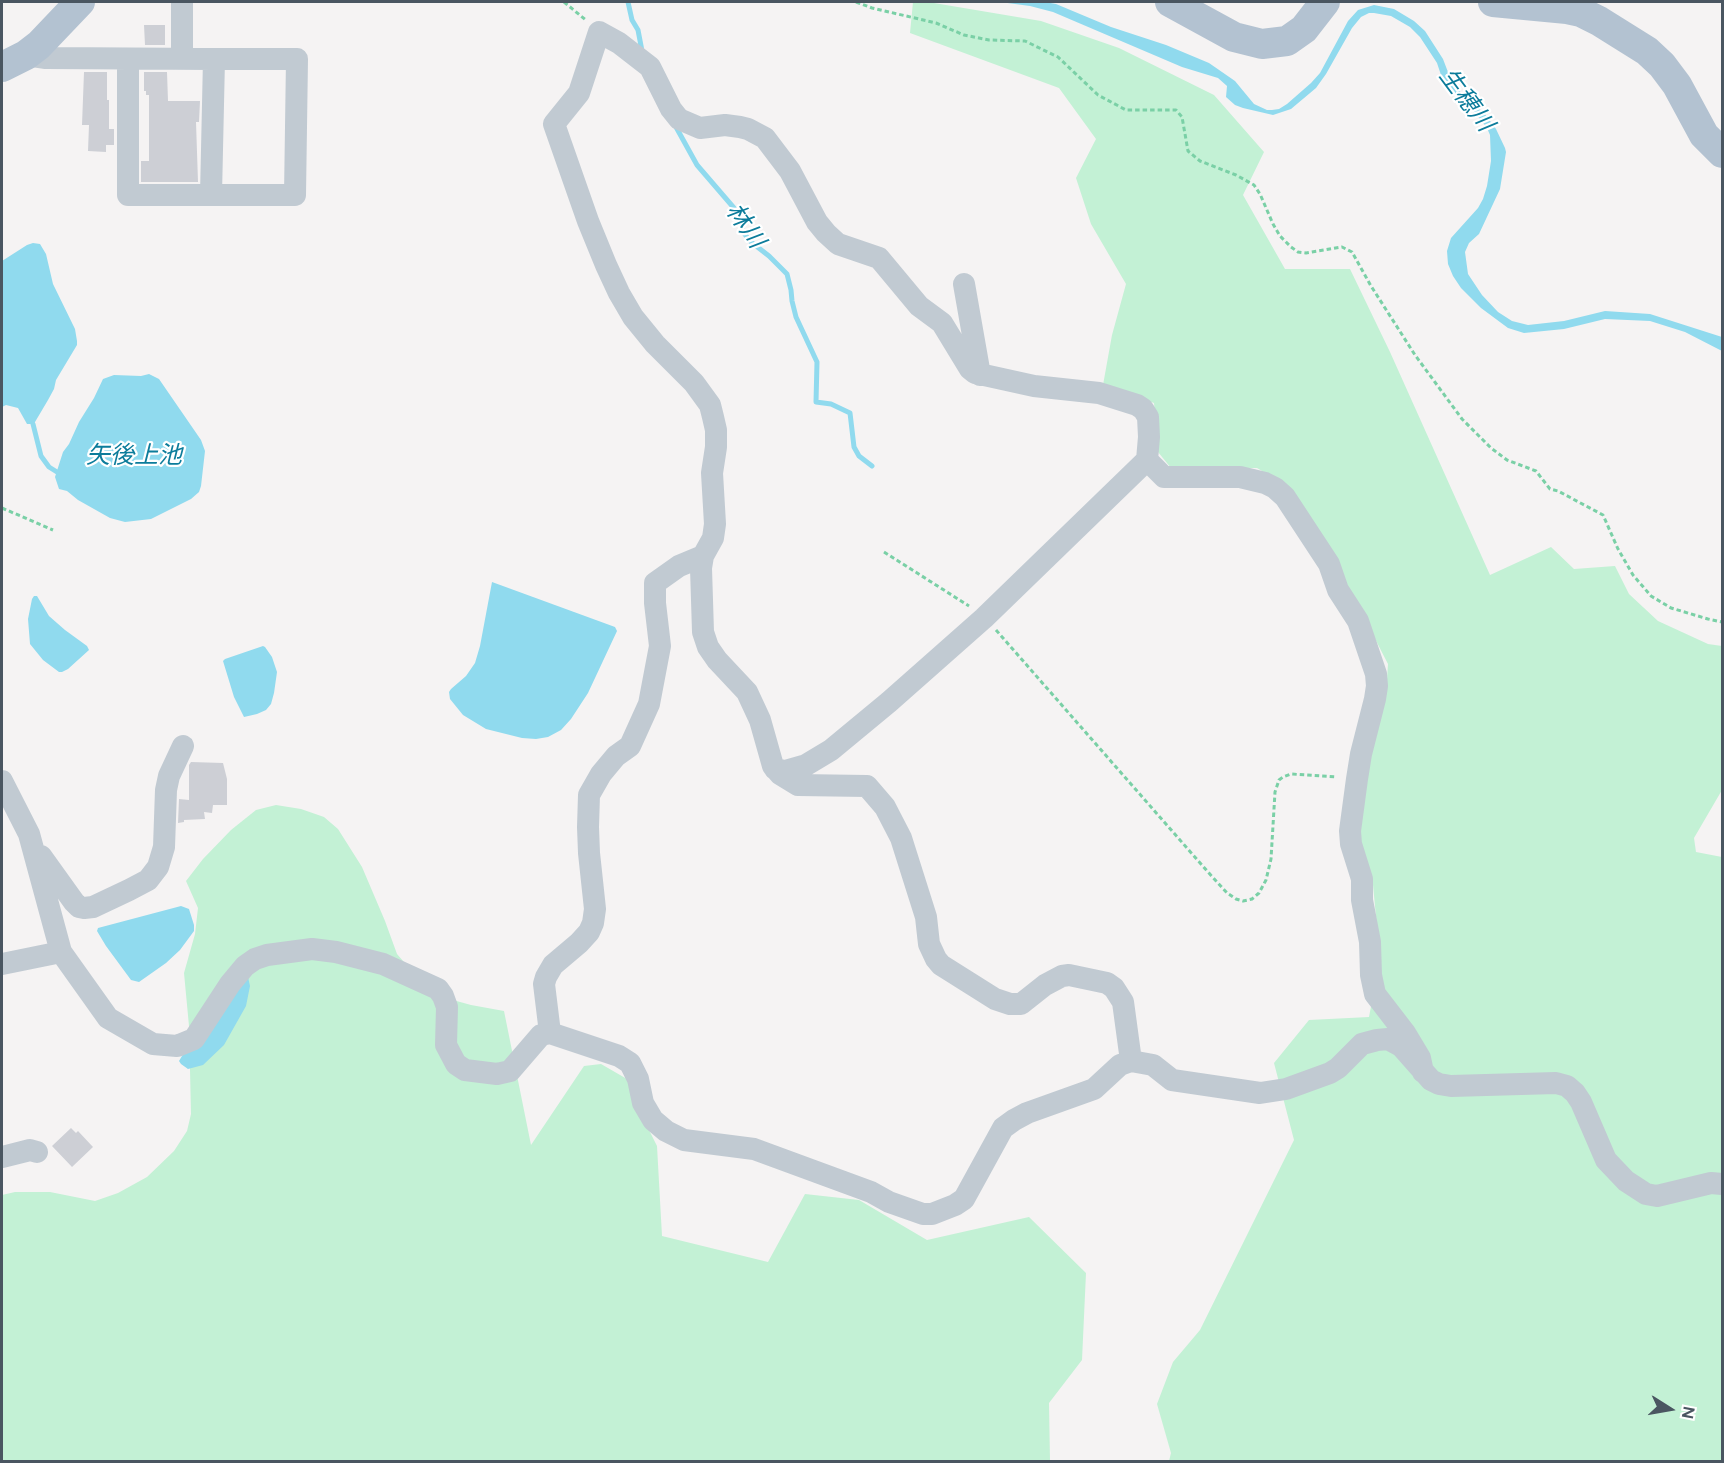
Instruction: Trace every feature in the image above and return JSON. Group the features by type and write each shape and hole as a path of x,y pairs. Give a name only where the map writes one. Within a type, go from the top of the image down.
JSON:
{"main road":[{"path":"14,61 39,45 80,2"},
{"path":"1170,2 1234,37 1262,44 1287,41 1304,29 1325,2"},
{"path":"1493,2 1581,12 1647,51 1662,65 1677,85 1704,135 1722,153"}],"street":[{"path":"182,2 182,59"},
{"path":"775,769 785,771 807,765 831,750 984,618 1147,460 1148,417 1137,405 1099,393 1034,386 980,375 970,369 942,323 919,306 879,258 838,244 826,233 790,171 765,138 740,127 725,125 700,128 679,119 646,64 619,43 599,32 579,93 554,124 588,221 619,292 633,317 655,344 694,383 710,405 716,430 712,473 715,524 713,538 703,556 701,568 703,632 708,647 747,692 760,720 773,766 775,769 780,774 798,785 867,786 885,807 901,838 926,917 929,944 941,965 995,999 1010,1004 1021,1004 1045,985 1062,976 1107,983 1123,1002 1131,1061"},
{"path":"14,61 46,58 297,59 295,195 128,195 128,59"},
{"path":"211,195 214,59"},
{"path":"964,284 980,375"},
{"path":"1147,460 1164,477 1240,477 1275,488 1286,497 1316,543 1329,564 1338,590 1358,621 1376,674 1377,686 1361,754 1350,831 1351,843 1362,879 1362,900 1370,942 1372,985 1375,994 1405,1033 1420,1058 1423,1072"},
{"path":"550,1033 544,984 546,977 553,965 589,932 593,923 595,909 589,853 589,795 608,765 630,746 649,704 660,646 655,583 679,566 703,556"},
{"path":"32,846 79,907 93,907 147,880 158,867 164,847 166,790 169,776 183,746"},
{"path":"2,781 32,846 61,952 108,1018 153,1044 177,1047 194,1039 230,984 245,966 255,959 267,955 312,949 336,952 383,964 438,989 447,1007 446,1045 456,1064 465,1070 497,1074 510,1071 541,1035 550,1033 619,1056 630,1063 648,1111 658,1125 684,1140 754,1149 871,1192 889,1202 922,1214 932,1214 956,1205 964,1199 1003,1128 1027,1113 1094,1089 1120,1065 1131,1061 1153,1065 1172,1080 1260,1093 1286,1089 1330,1073 1362,1044 1388,1039 1401,1046 1431,1080 1452,1086 1556,1083 1566,1086 1581,1102 1606,1160 1626,1181 1646,1194 1658,1196 1711,1183 1722,1184"},
{"path":"2,964 61,952"},
{"path":"2,1157 30,1150 37,1152"}],"path":[{"path":"564,2 599,32"},
{"path":"856,2 936,23 964,35 989,40 1025,41 1058,57 1098,95 1126,110 1176,110 1182,117 1188,151 1200,161 1236,175 1254,185 1272,224 1291,247 1298,252 1342,247 1353,252 1371,286 1415,355 1462,419 1491,448 1507,460 1536,471 1550,489 1603,515 1633,575 1651,596 1671,608 1722,622"},
{"path":"2,508 53,530"},
{"path":"884,552 961,600 984,618 1208,872 1230,896 1236,899 1243,901 1252,899 1259,893 1266,880 1271,859 1275,792 1283,777 1301,773 1357,779"}],"green space":[{"path":"913,2 928,2 1041,21 1119,48 1214,95 1264,152 1243,195 1285,269 1350,269 1390,352 1490,575 1551,547 1574,569 1615,566 1629,594 1658,621 1708,644 1722,646 1722,790 1694,838 1696,852 1722,857 1722,1461 1169,1461 1171,1453 1157,1404 1173,1362 1200,1330 1294,1140 1274,1063 1309,1020 1369,1017 1380,959 1373,885 1357,838 1368,757 1386,694 1388,664 1321,534 1289,487 1257,468 1171,468 1158,452 1154,403 1103,385 1112,335 1126,284 1091,224 1076,178 1096,139 1059,88 910,33"},
{"path":"276,805 301,809 324,817 338,829 362,867 397,954 423,984 442,997 504,1011 531,1145 584,1066 601,1064 627,1079 657,1146 662,1236 768,1262 805,1194 859,1200 927,1240 1029,1217 1086,1273 1082,1360 1049,1403 1050,1461 2,1462 2,1195 15,1192 50,1192 95,1201 118,1193 147,1177 174,1151 187,1131 191,1114 189,1026 184,973 195,934 198,908 186,881 203,859 231,830 256,810"}],"water":[{"name":"生穂川","path":"1000,2 1056,4 1111,27 1166,45 1209,63 1235,81 1254,104 1267,110 1279,109 1311,83 1320,73 1348,21 1358,10 1374,5 1394,9 1425,31 1443,59 1454,86 1485,114 1496,129 1505,148 1500,189 1479,234 1469,243 1465,252 1468,274 1482,295 1498,312 1512,321 1528,325 1564,321 1605,311 1650,314 1722,337 1722,351 1685,332 1650,321 1605,319 1564,329 1524,333 1508,328 1481,308 1461,288 1448,264 1447,251 1451,238 1478,208 1483,199 1491,161 1490,135 1479,118 1444,84 1437,63 1420,37 1410,27 1391,16 1369,13 1361,17 1316,88 1291,109 1273,115 1235,105 1226,97 1227,86 1218,78 1182,67 1053,12"},
{"path":"33,243 40,244 46,254 53,284 75,329 77,345 35,422 27,424 18,408 6,405 2,407 2,261"},
{"name":"矢後上池","path":"149,374 159,379 201,440 205,451 201,486 199,492 191,499 151,519 125,522 110,518 67,491 59,489 55,477 63,452 103,379 114,375"},
{"path":"492,582 615,627 617,631 588,693 561,730 548,737 522,738 486,729 463,715 450,699 451,689 466,676 475,663"},
{"path":"34,596 37,596 49,616 89,650 62,672 43,660 30,644 28,619"},
{"path":"263,646 272,657 277,672 274,693 271,704 266,710 244,717 234,697 223,661"},
{"path":"181,906 189,909 194,931 180,950 166,963 139,982 131,980 106,946 97,931 98,928"},
{"path":"248,977 250,986 246,1006 224,1045 203,1065 188,1069 179,1061 185,1051"}],"building":[{"path":"144,25 165,25 165,45 145,45"},
{"path":"84,72 107,72 109,129 114,129 114,145 106,145 106,152 88,151 89,125 82,125"},
{"path":"144,72 167,72 168,101 200,101 199,122 196,122 198,182 141,182 141,161 149,161 149,95 146,95 144,91"},
{"path":"191,762 223,763 227,779 227,805 213,805 212,813 204,812 205,819 184,820 178,823 179,799 189,800 189,765"},
{"path":"71,1128 76,1133 78,1131 93,1147 72,1167 52,1146"}],"waterway":[{"name":"林川","path":"628,2 632,20 638,30 642,51"},
{"name":"林川","path":"676,127 697,165 734,208 743,232 787,274 796,317 817,362 816,402 831,404 850,413 854,447 859,456 872,466"},
{"path":"33,424 41,456 49,467 57,472"}]}
